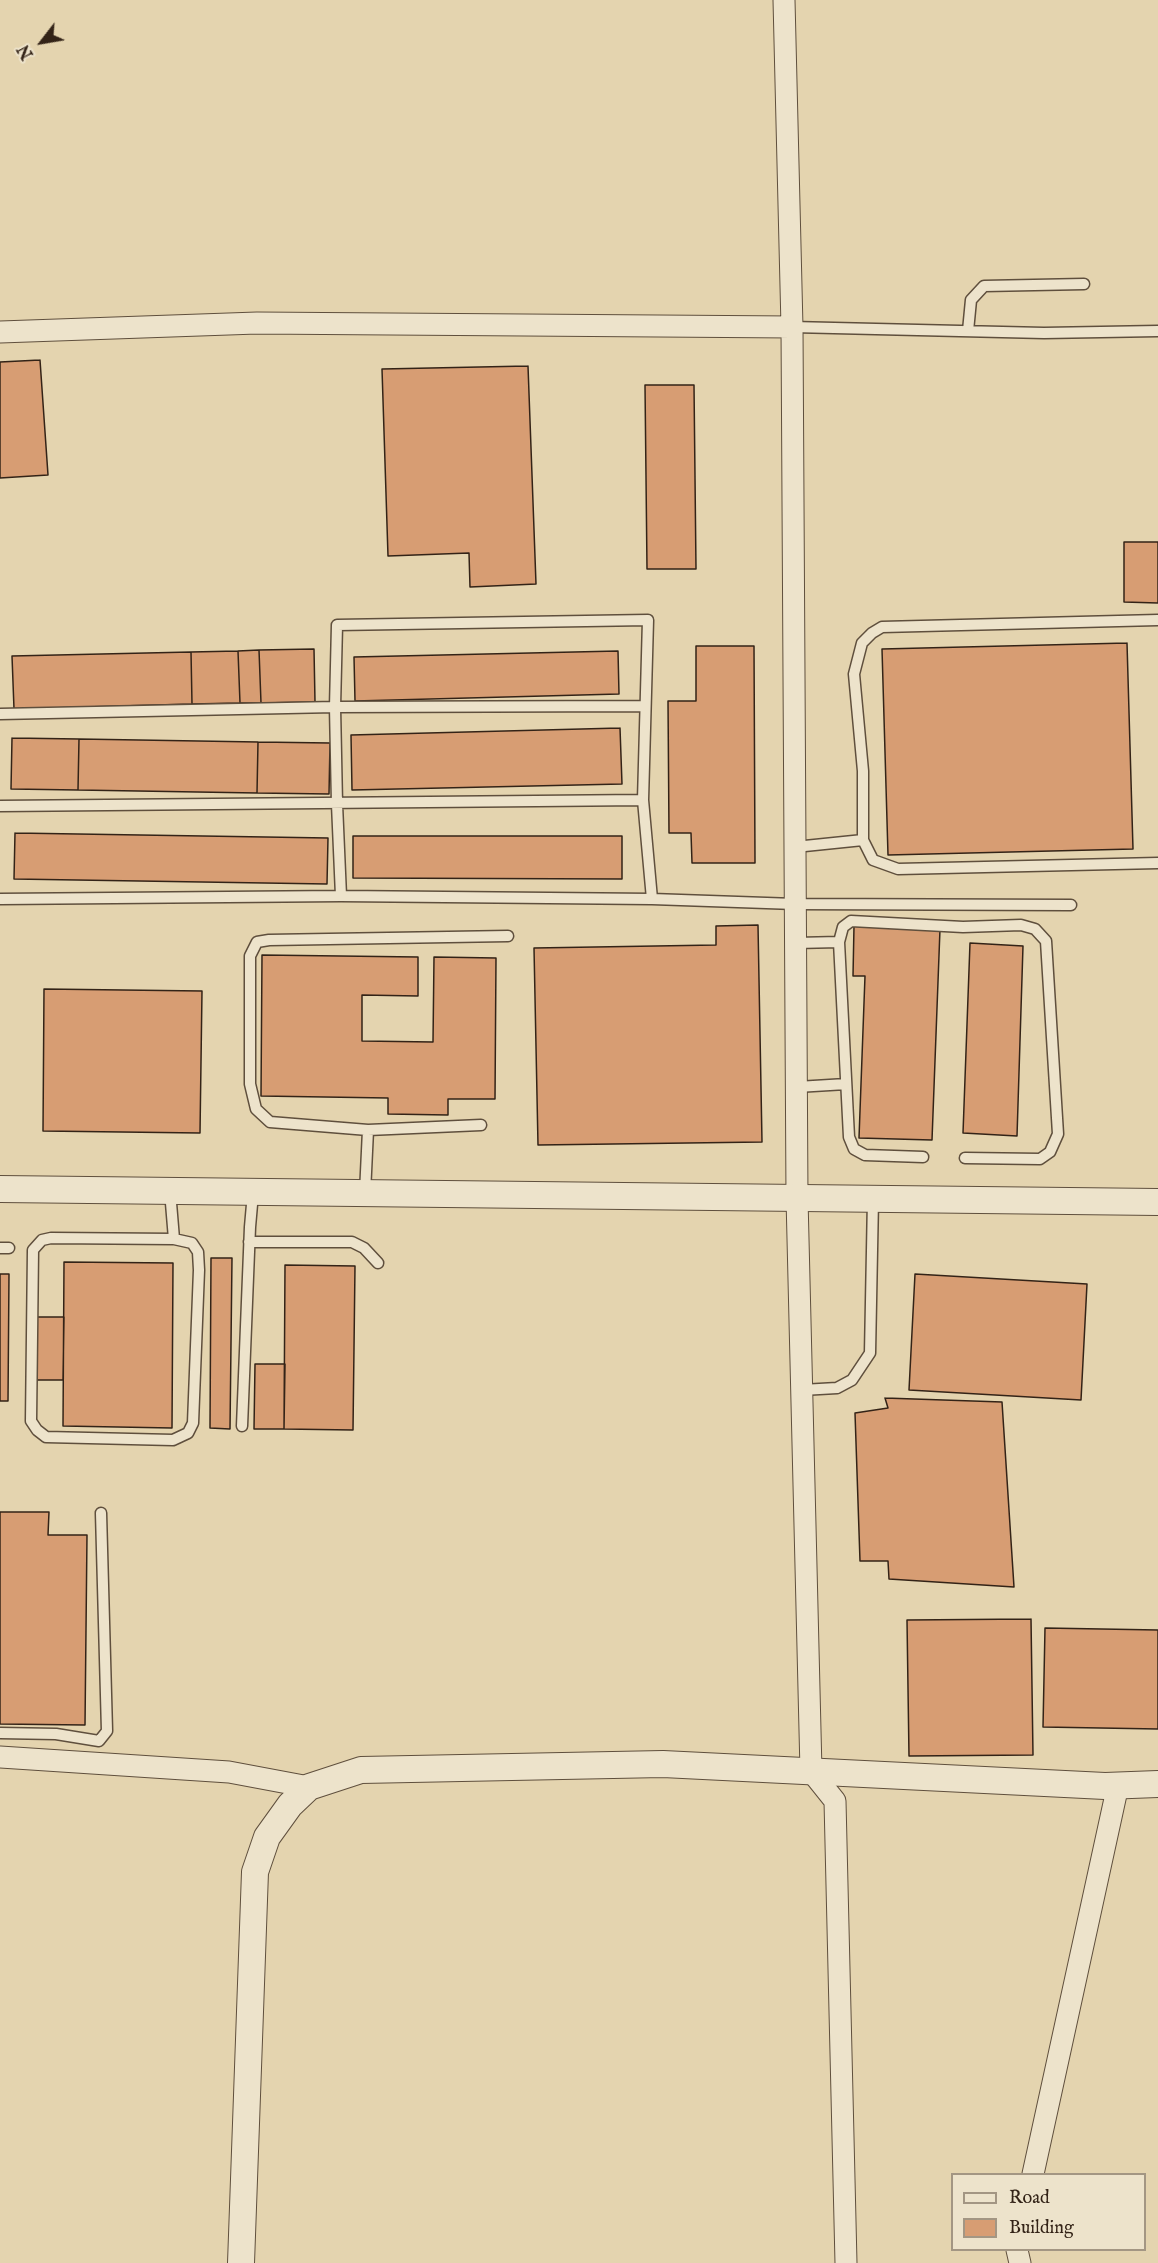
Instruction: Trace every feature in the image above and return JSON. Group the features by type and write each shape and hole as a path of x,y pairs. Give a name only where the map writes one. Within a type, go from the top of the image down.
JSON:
{"street":[{"path":"784,0 792,327 797,1198 811,1771 835,1801 846,2263"},
{"path":"0,332 258,323 792,327"},
{"path":"0,1189 1158,1202"},
{"path":"0,1757 229,1772 309,1786 361,1770 663,1764 1118,1785 1158,1784"},
{"path":"1033,2173 1118,1785"},
{"path":"241,2263 255,1872 267,1837 290,1805 309,1786"}],"lane":[{"path":"968,331 970,300 984,286 1084,284"},
{"path":"792,327 1044,333 1158,331"},
{"path":"341,896 335,707 337,625 648,620 643,800 652,898"},
{"path":"1158,620 882,627 862,643 854,674 862,771 863,840 873,860 898,869 1158,863"},
{"path":"0,714 335,707 645,706"},
{"path":"0,806 643,800"},
{"path":"795,847 863,840"},
{"path":"0,899 341,896 652,898 795,904 1071,905"},
{"path":"923,1157 865,1155 854,1149 849,1137 839,942 843,927 851,921 963,927 1021,925 1035,929 1046,940 1058,1134 1050,1152 1040,1158 965,1158"},
{"path":"481,1125 368,1130 270,1122 256,1109 250,1084 250,956 257,942 269,940 508,936"},
{"path":"796,943 839,942"},
{"path":"797,1086 846,1083"},
{"path":"365,1193 368,1130"},
{"path":"170,1191 174,1239"},
{"path":"242,1426 253,1192"},
{"path":"802,1390 837,1388 852,1380 870,1353 873,1199"},
{"path":"51,1238 174,1239 192,1243 198,1252 193,1423 188,1433 173,1440 46,1437 31,1421 33,1250 42,1240 51,1238"},
{"path":"249,1242 352,1242 364,1248 378,1263"},
{"path":"101,1513 107,1731 99,1741 101,1763"},
{"path":"0,1733 56,1734 99,1741"}],"building":[{"path":"40,360 48,475 0,478 0,362"},
{"path":"528,366 536,584 470,587 469,553 388,556 382,369"},
{"path":"645,385 694,385 696,569 647,569"},
{"path":"1124,542 1158,542 1158,603 1124,602"},
{"path":"1127,643 1133,849 888,855 882,649"},
{"path":"696,646 754,646 755,863 692,863 691,833 669,833 668,701 696,701"},
{"path":"314,649 315,702 261,703 259,650"},
{"path":"259,650 261,703 240,703 238,651"},
{"path":"238,651 240,703 192,704 191,652"},
{"path":"618,651 619,694 355,701 354,657"},
{"path":"191,652 192,704 14,709 12,656"},
{"path":"620,728 622,784 352,790 351,735"},
{"path":"12,738 79,739 78,790 11,789"},
{"path":"79,739 258,742 257,793 78,790"},
{"path":"258,742 330,743 329,794 257,793"},
{"path":"15,833 328,838 327,884 14,879"},
{"path":"353,836 622,836 622,879 353,878"},
{"path":"758,925 762,1142 538,1145 534,948 716,945 716,926"},
{"path":"854,926 940,929 932,1140 859,1138 865,976 853,976"},
{"path":"970,943 1023,946 1017,1136 963,1133"},
{"path":"262,955 418,957 418,996 362,995 362,1041 433,1042 434,957 496,958 495,1099 448,1099 448,1115 388,1114 388,1098 261,1096"},
{"path":"44,989 202,991 200,1133 43,1131"},
{"path":"211,1258 232,1258 230,1429 210,1428"},
{"path":"64,1262 173,1263 172,1428 63,1426"},
{"path":"285,1265 355,1266 353,1430 284,1429"},
{"path":"0,1274 9,1274 8,1401 0,1401"},
{"path":"915,1274 1087,1284 1081,1400 909,1390"},
{"path":"35,1317 64,1317 63,1380 35,1380"},
{"path":"255,1364 285,1364 284,1429 254,1429"},
{"path":"885,1398 1002,1402 1014,1587 889,1579 888,1561 860,1561 855,1413 888,1408"},
{"path":"0,1512 49,1512 48,1535 87,1535 85,1725 0,1724"},
{"path":"1031,1619 1033,1755 909,1756 907,1620"},
{"path":"1045,1628 1158,1630 1158,1729 1043,1727"}]}
